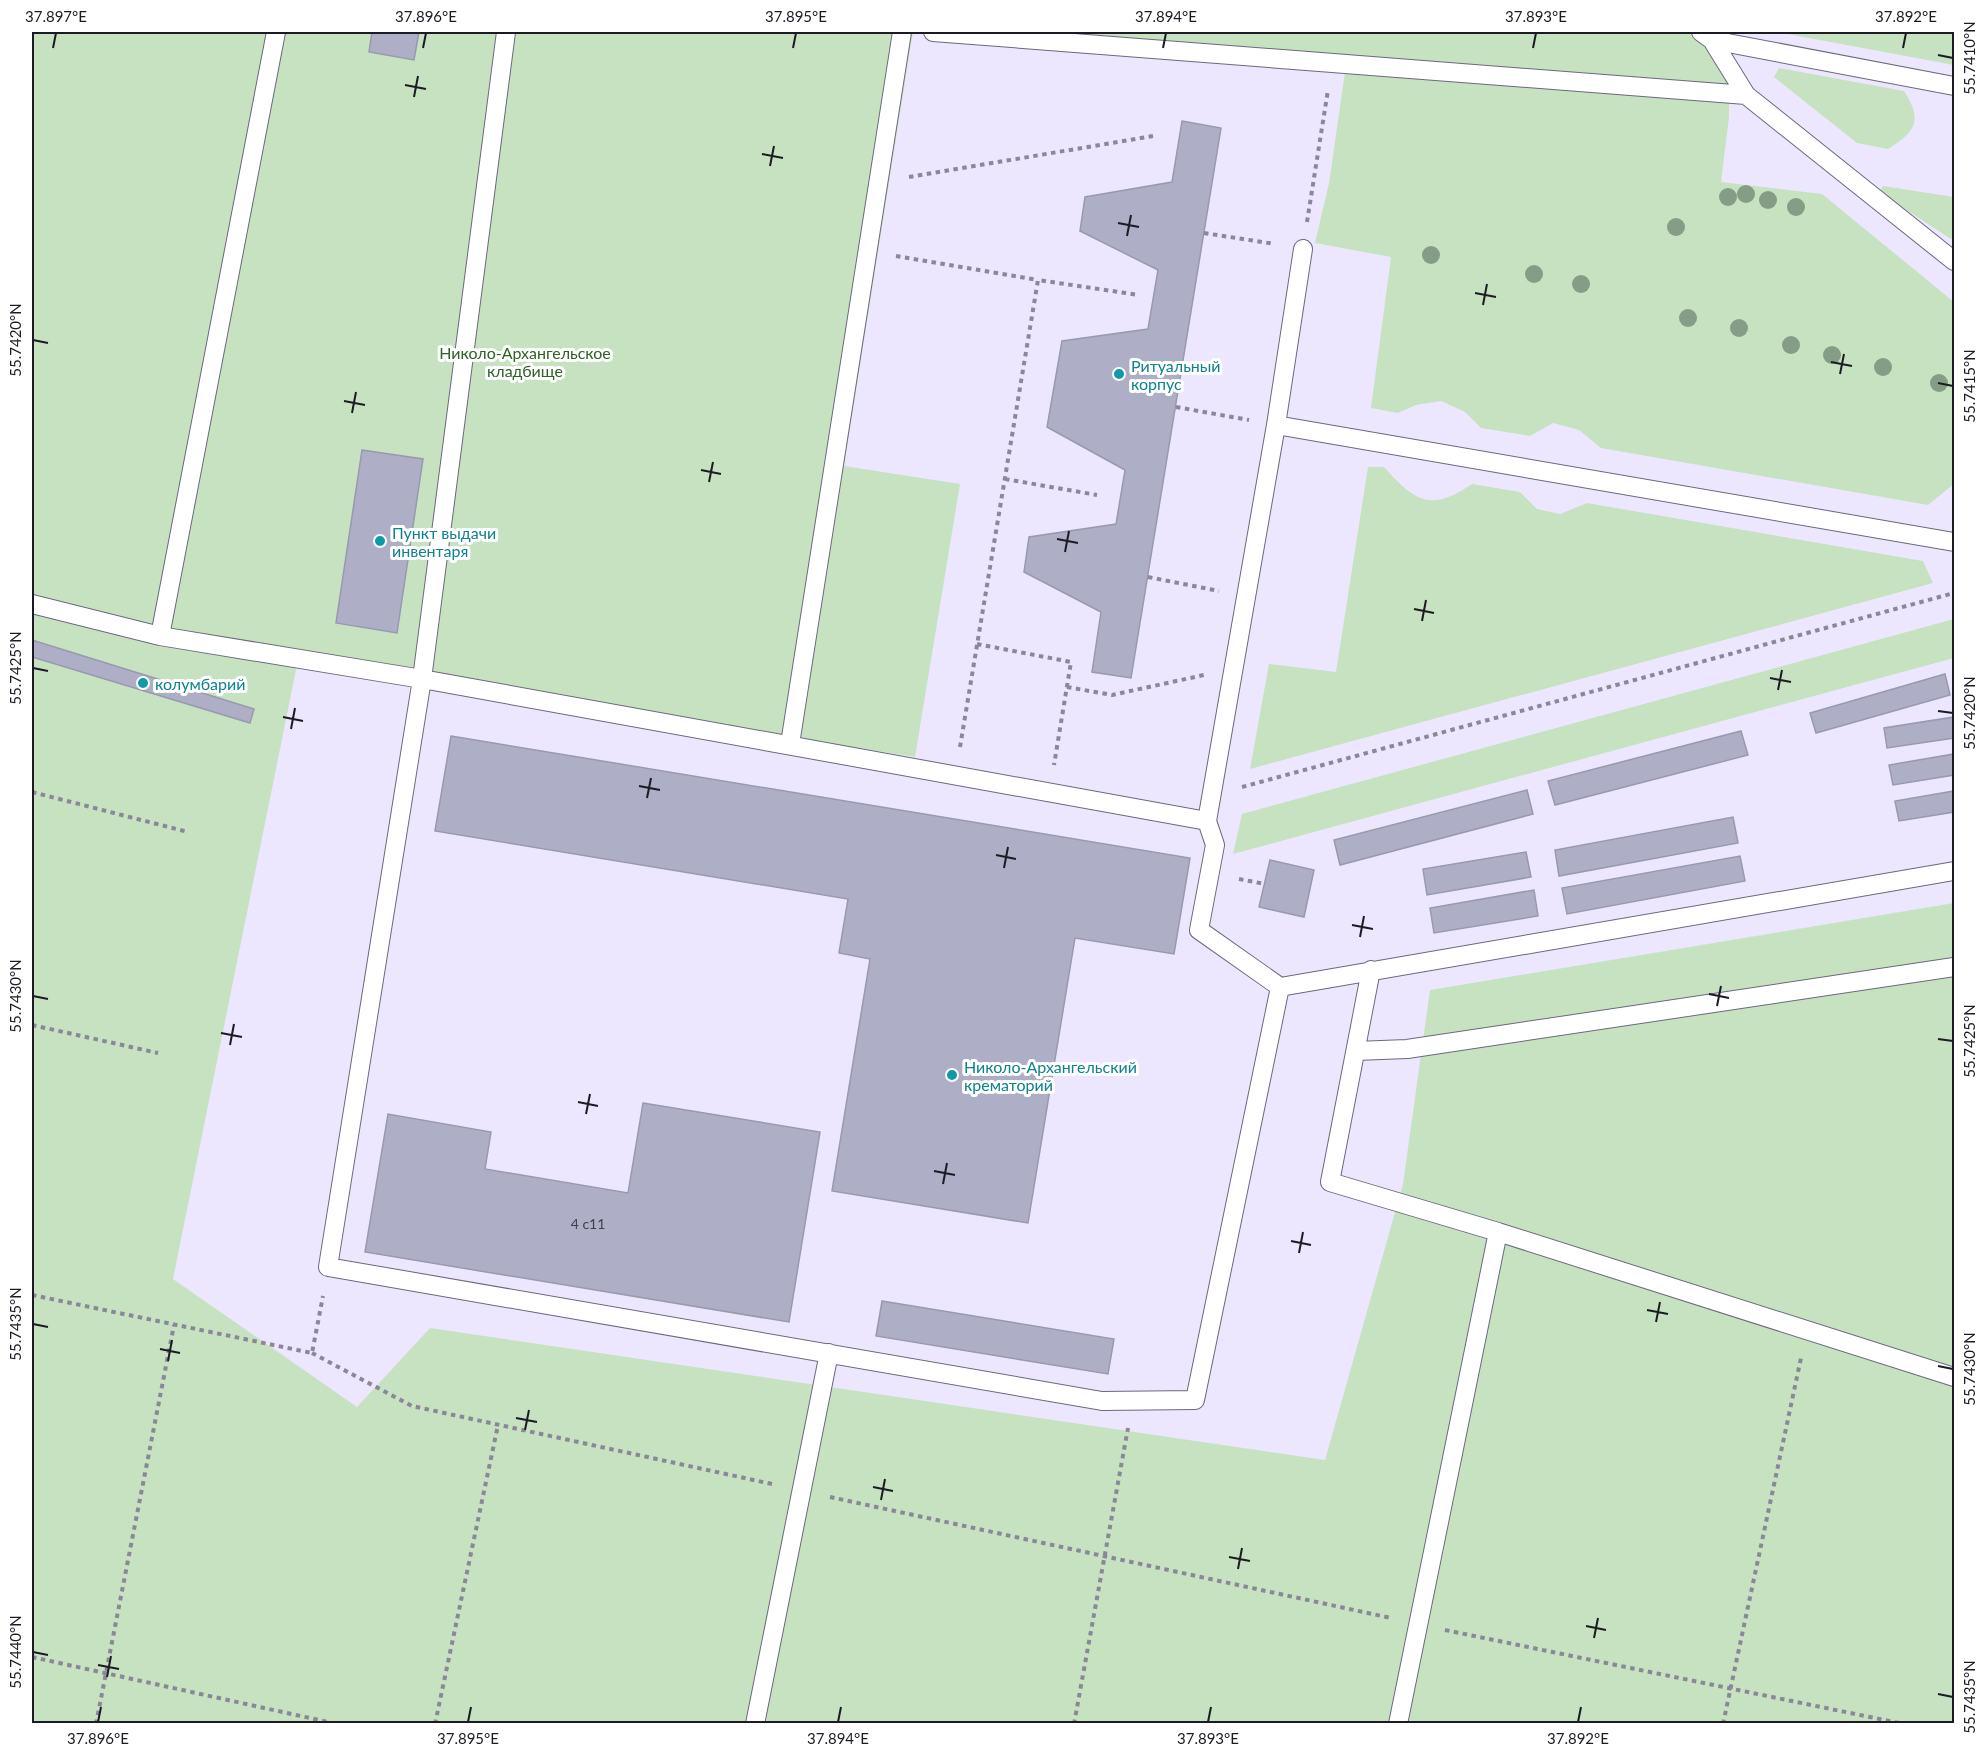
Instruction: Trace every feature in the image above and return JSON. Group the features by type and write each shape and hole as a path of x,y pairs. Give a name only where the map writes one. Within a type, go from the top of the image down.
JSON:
{"lane":[{"path":"160,636 276,32"},
{"path":"506,32 422,679 328,1267 1102,1401 1195,1400 1280,987"},
{"path":"790,744 902,32"},
{"path":"933,32 1746,95"},
{"path":"1706,36 1954,86"},
{"path":"1706,36 1746,95 1954,261"},
{"path":"1303,249 1276,425 1207,821 1215,845 1199,930 1280,987 1954,871"},
{"path":"1276,425 1954,542"},
{"path":"32,604 160,636 422,679 790,744 1207,821"},
{"path":"1356,1051 1407,1049 1954,967"},
{"path":"1371,970 1330,1182 1498,1232 1954,1377"},
{"path":"1398,1724 1498,1232"},
{"path":"755,1724 829,1353"}],"path":[{"path":"1204,233 1303,249 1333,63"},
{"path":"878,182 1154,136"},
{"path":"867,250 1139,296"},
{"path":"956,775 1038,280"},
{"path":"1176,407 1276,425"},
{"path":"1005,479 1097,495"},
{"path":"1148,577 1247,596"},
{"path":"1212,795 1954,593"},
{"path":"977,645 1071,662 1050,792"},
{"path":"1067,687 1112,695 1234,668"},
{"path":"32,792 188,832"},
{"path":"1245,880 1264,884"},
{"path":"32,1025 158,1053"},
{"path":"312,1353 328,1267"},
{"path":"32,1295 312,1353 412,1406 1418,1624 1904,1724"},
{"path":"96,1724 174,1325"},
{"path":"1723,1724 1807,1330"},
{"path":"1074,1724 1133,1401"},
{"path":"435,1724 498,1425"},
{"path":"32,1657 337,1724"}],"green space":[{"name":"Николо-Архангельское кладбище","path":"32,32 913,32 844,466 960,484 915,757 422,679 299,655 173,1279 357,1407 430,1328 1325,1460 1403,1184 1430,990 1954,903 1954,1723 32,1724"},
{"path":"1057,32 1729,32 1729,117 1721,182 1822,194 1954,302 1954,484 1928,505 1601,448 1579,430 1553,423 1530,436 1481,428 1465,412 1441,401 1416,405 1398,413 1371,408 1391,257 1315,243 1329,183 1347,58"},
{"path":"1776,32 1954,32 1954,65"},
{"path":"1779,68 1904,91 1913,110 1914,125 1905,137 1888,149 1857,143 1774,77"},
{"path":"1883,186 1954,197 1954,241 1879,192"},
{"path":"1368,467 1384,467 1405,488 1424,499 1445,498 1472,484 1520,492 1537,509 1560,514 1587,503 1923,561 1933,583 1250,769 1269,664 1336,672"},
{"path":"1954,619 1954,658 1233,854 1242,814"}],"building":[{"path":"372,32 419,32 414,60 369,52"},
{"name":"Ритуальный корпус","path":"1182,121 1221,128 1131,678 1092,672 1101,612 1024,572 1029,537 1116,524 1125,470 1047,427 1062,341 1148,329 1158,270 1080,231 1085,197 1172,182"},
{"name":"Пункт выдачи инвентаря","path":"362,450 423,459 397,633 336,623"},
{"name":"колумбарий","path":"32,640 254,709 250,723 32,657"},
{"path":"1945,674 1950,695 1816,733 1810,713"},
{"path":"1954,717 1954,738 1887,748 1884,728"},
{"path":"1741,731 1748,755 1555,805 1548,781"},
{"name":"Николо-Архангельский крематорий","path":"451,736 1190,858 1174,954 1075,938 1028,1223 832,1191 870,959 839,953 848,899 435,831"},
{"path":"1954,754 1954,775 1893,785 1889,765"},
{"path":"1527,790 1533,814 1340,865 1334,840"},
{"path":"1954,791 1954,812 1899,821 1895,801"},
{"path":"1733,817 1738,843 1559,876 1555,850"},
{"path":"1526,852 1531,877 1427,895 1423,869"},
{"path":"1740,856 1745,881 1567,914 1562,888"},
{"path":"1270,860 1314,870 1304,917 1259,907"},
{"path":"1534,890 1538,916 1434,933 1430,908"},
{"path":"643,1103 820,1132 789,1322 365,1252 388,1114 491,1132 485,1169 628,1193"},
{"path":"882,1301 1114,1339 1108,1374 876,1336"}],"place":[{"name":"Ритуальный корпус","path":"1119,374"},
{"name":"Пункт выдачи инвентаря","path":"380,541"},
{"name":"колумбарий","path":"143,683"},
{"name":"Николо-Архангельский крематорий","path":"952,1075"}]}
